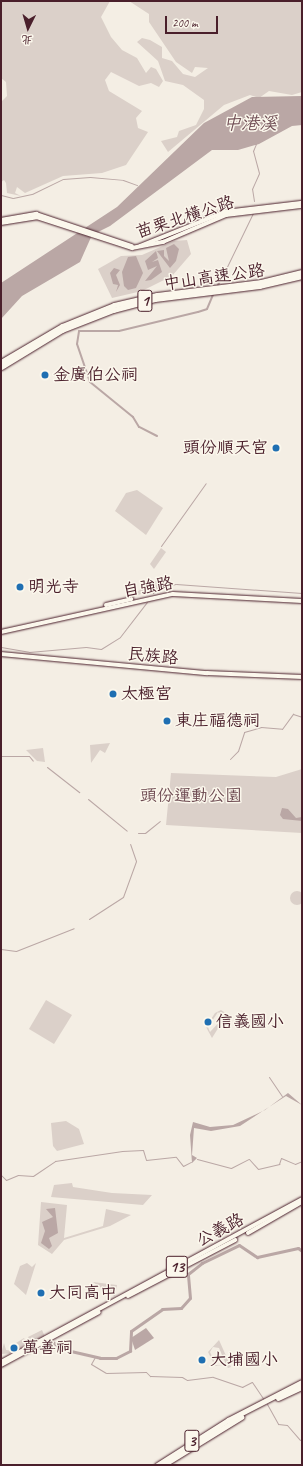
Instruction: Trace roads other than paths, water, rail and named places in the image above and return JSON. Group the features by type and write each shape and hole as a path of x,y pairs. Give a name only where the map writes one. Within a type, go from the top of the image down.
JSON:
{"highway":[{"name":"中山高速公路","path":"1,362 62,326 114,305 157,295 261,282 302,272"},
{"name":"中山高速公路","path":"1,367 62,330 113,310 155,299 259,286 302,276"},
{"name":"3","path":"156,1465 229,1421 302,1382"},
{"name":"3","path":"163,1465 229,1421 302,1387"}],"main road":[{"name":"苗栗北橫公路","path":"1,222 10,219 37,217 114,245 142,246 225,212 302,204"},
{"name":"苗栗北橫公路","path":"1,222 16,215 48,217 117,243 142,246"},
{"name":"自強路","path":"1,631 104,607 173,594 302,600"},
{"name":"民族路","path":"1,654 207,674 302,676"},
{"name":"公義路","path":"1,1365 302,1199"},
{"name":"公義路","path":"288,1208 302,1202"},
{"name":"公義路","path":"1,1362 47,1339"}],"water":[{"name":"中港溪","path":"302,96 302,125 292,126 259,144 238,150 212,150 110,226 92,235 80,262 22,296 1,319 1,283 117,207 204,123 252,97"},
{"path":"174,244 179,249 176,261 170,268 157,251 164,250 164,256 169,261 166,248"},
{"path":"156,251 158,258 152,262 158,260 162,272 151,280 145,281 157,266 148,270 145,261"},
{"path":"136,256 143,273 136,288 128,290 124,286 122,272 128,257"},
{"path":"114,268 120,270 116,275 120,285 116,292 118,285 113,284 110,273"},
{"path":"282,808 288,809 296,818 302,817 302,821 283,819 280,815"},
{"path":"288,1093 302,1105 286,1096 268,1107"},
{"path":"263,1111 240,1126 211,1131 194,1128 192,1155 197,1158 192,1163 190,1135 193,1122 210,1127 233,1125"},
{"path":"55,1208 58,1233 49,1238 52,1246 49,1249 41,1243 45,1231 42,1222 53,1217 46,1209"},
{"path":"146,1328 154,1338 135,1350 131,1338"}],"waterway":[{"path":"254,201 252,189 259,173 253,151 256,144"},
{"path":"1,195 13,198 32,194 63,179 90,177 123,180 137,185"},
{"path":"221,279 253,213"},
{"path":"218,285 221,279"},
{"path":"157,436 139,427 133,417 90,382 77,344 79,331 119,331 198,312 207,309 213,295"},
{"path":"161,546 206,483"},
{"path":"153,593 157,588 176,584 302,593"},
{"path":"1,647 29,652 86,647 101,649 120,637 147,602"},
{"path":"230,759 238,751 244,732 261,727 282,729 293,714 302,717"},
{"path":"1,756 29,756 33,761"},
{"path":"47,767 79,792"},
{"path":"88,799 127,831"},
{"path":"138,833 145,833 160,821"},
{"path":"89,919 123,897 136,861 130,844"},
{"path":"1,949 16,951 74,928"},
{"path":"269,1077 282,1096"},
{"path":"1,1175 6,1180 18,1175 33,1176 55,1161 122,1151 143,1150 146,1160 176,1157 183,1166 191,1162"},
{"path":"197,1159 231,1168 249,1159 258,1169 279,1164 281,1158 295,1164 302,1161"},
{"path":"51,1341 62,1349 100,1358 116,1358 130,1351 131,1331 162,1309 181,1308 190,1298 188,1274 202,1263 239,1245 257,1257 298,1248 302,1251"},
{"path":"95,1357 91,1364 106,1373 146,1372 150,1376 182,1377 187,1380 213,1377 242,1387 252,1382 264,1400"},
{"path":"267,1404 278,1424 287,1425 300,1440"}],"place":[{"name":"金廣伯公祠","path":"45,375"},
{"name":"頭份順天宮","path":"276,448"},
{"name":"明光寺","path":"20,587"},
{"name":"太極宮","path":"113,694"},
{"name":"東庄福德祠","path":"167,721"},
{"name":"信義國小","path":"208,1022"},
{"name":"大同高中","path":"41,1293"},
{"name":"萬善祠","path":"14,1348"},
{"name":"大埔國小","path":"202,1360"}],"park label":[{"name":"頭份運動公園","path":"191,796"}]}
